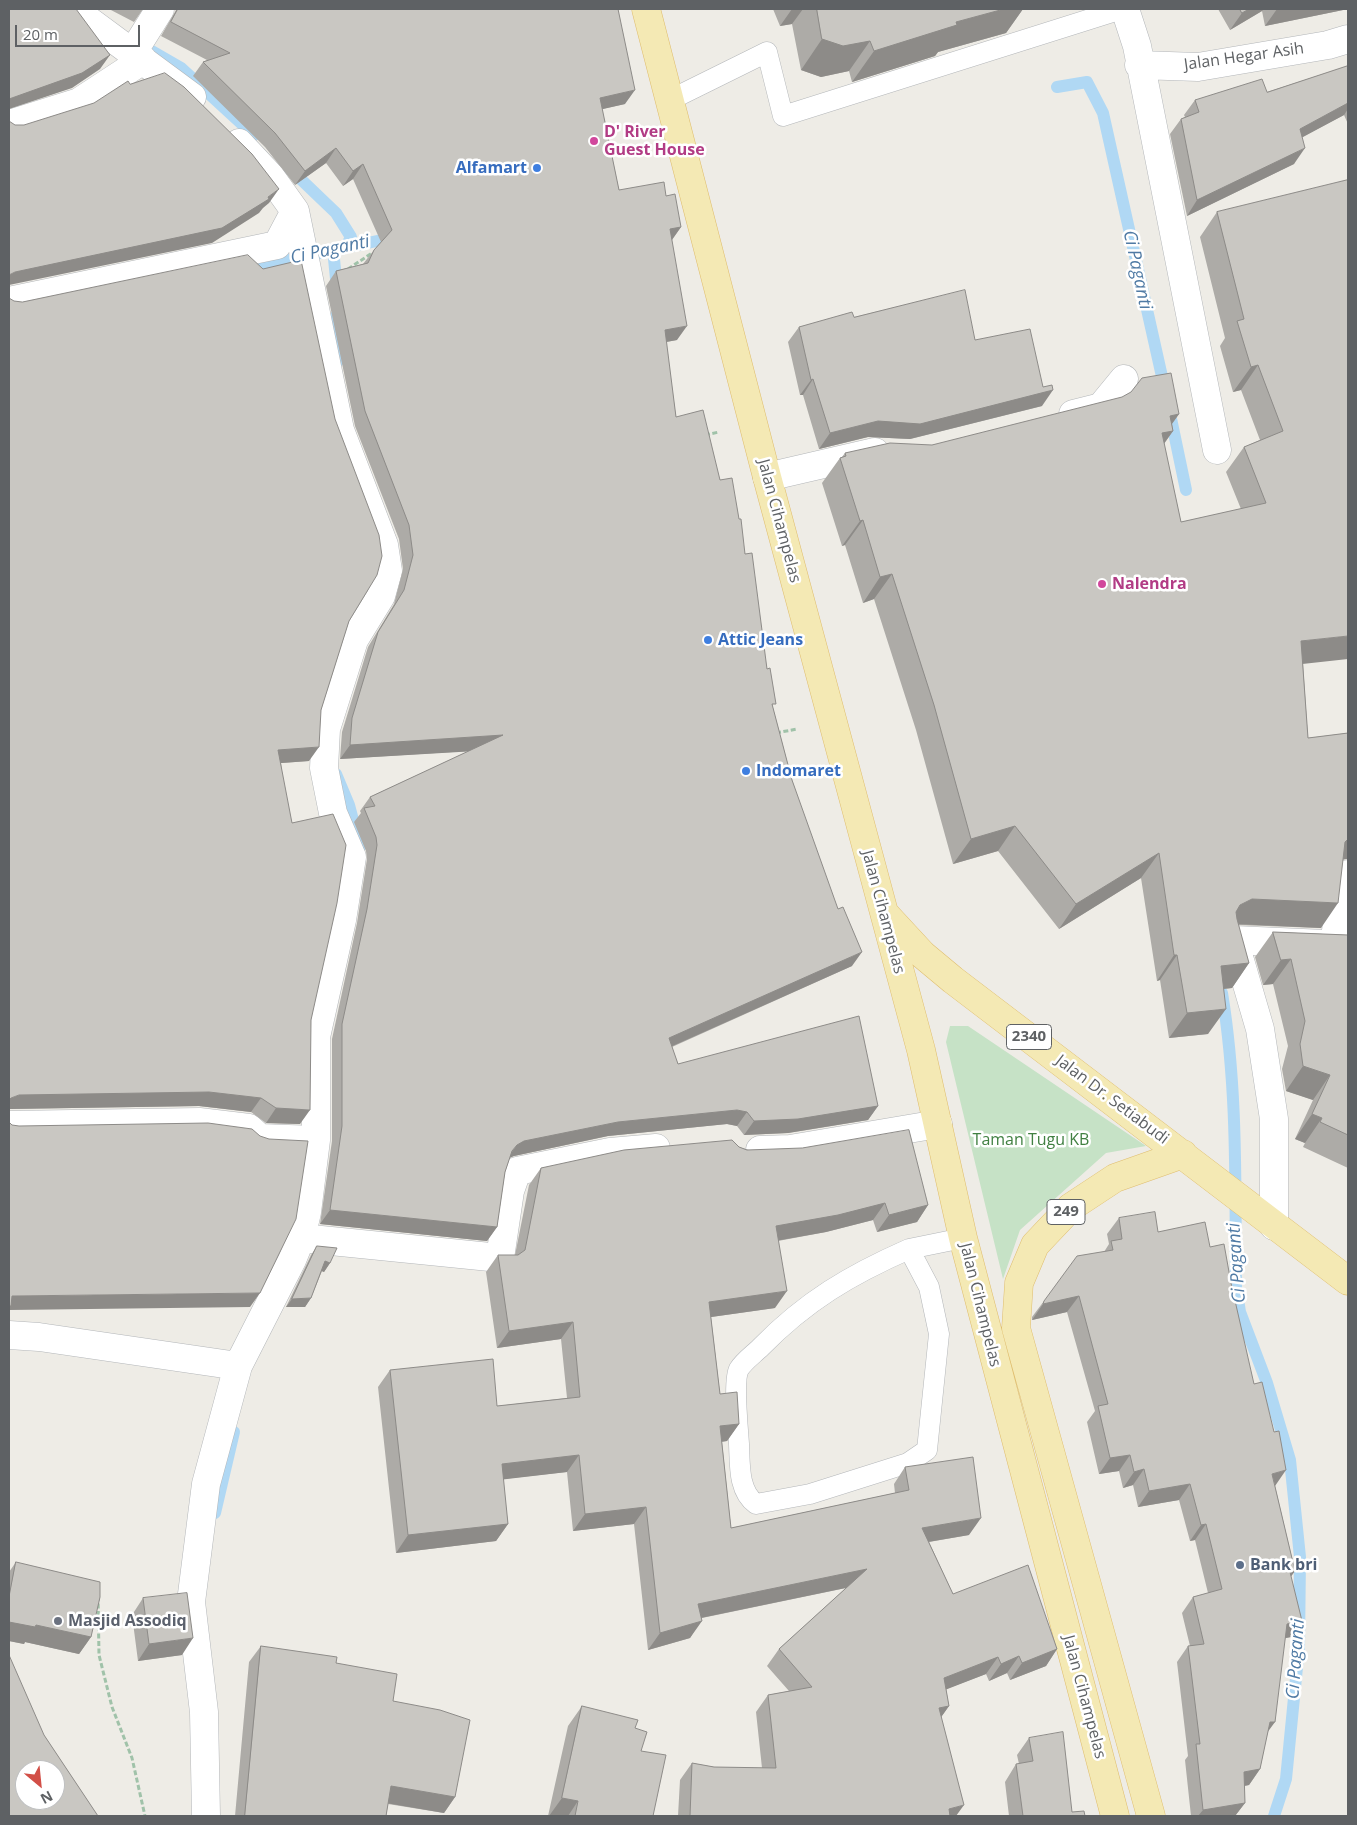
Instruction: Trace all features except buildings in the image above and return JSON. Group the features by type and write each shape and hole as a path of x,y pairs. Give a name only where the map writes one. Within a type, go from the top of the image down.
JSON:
{"main road":[{"name":"Jalan Cihampelas","path":"646,9 767,477 921,1050 963,1238 1115,1816"},
{"name":"Jalan Dr. Setiabudi","path":"883,912 923,956 953,980 1183,1154 1268,1222 1348,1281"},
{"name":"Jalan Cihampelas","path":"1151,1816 1016,1328 1019,1283 1036,1245 1071,1207 1115,1178 1183,1154"}],"street":[{"path":"73,9 140,50 184,89 270,176 295,211 340,430 384,546 388,571 382,596 354,640 326,729 324,768 333,813 352,857 342,920 316,1037 316,1140 307,1212 309,1240 238,1366 206,1484 191,1602 204,1712 206,1816"},
{"path":"9,124 79,102 140,50 160,9"},
{"path":"1123,9 1137,46 1139,65 1217,450"},
{"name":"Jalan Hegar Asih","path":"1139,65 1198,67 1328,45 1348,39"},
{"path":"9,301 278,245 295,211"},
{"path":"1044,421 1101,407 1124,379"},
{"path":"767,477 871,452 902,454"},
{"path":"1268,1222 1274,1119 1260,1029 1234,940 1341,944 1340,875 1348,874"},
{"path":"9,1125 199,1122 249,1128 260,1138 316,1140"},
{"path":"735,1151 790,1149 938,1124"},
{"path":"309,1240 500,1258 510,1191 517,1171 610,1152 679,1145"},
{"path":"9,1335 40,1337 238,1366"}],"lane":[{"path":"670,100 767,52 783,116 1123,9"},
{"path":"909,1249 929,1287 939,1334 927,1450 908,1464 810,1494 756,1504 749,1498 742,1482 736,1393 739,1369 769,1338 820,1296 863,1269 909,1249 963,1238"}],"path":[{"path":"348,269 377,250"},
{"path":"698,436 754,427"},
{"path":"773,734 832,722"},
{"path":"96,1586 100,1605 99,1655 112,1707 132,1758 145,1816"}],"green space":[{"name":"Taman Tugu KB","path":"950,1026 968,1026 1146,1146 1106,1153 1020,1230 1003,1279 946,1042"}],"waterway":[{"path":"148,49 181,68 254,135"},
{"name":"Ci Paganti","path":"1057,87 1087,82 1103,113 1165,390"},
{"path":"289,168 336,213 351,237 347,245"},
{"name":"Ci Paganti","path":"244,269 396,237"},
{"path":"333,249 337,289"},
{"path":"336,316 338,361"},
{"name":"Ci Paganti","path":"1169,409 1186,490"},
{"path":"336,774 349,805 360,847"},
{"name":"Ci Paganti","path":"1222,993 1231,1066 1233,1103 1236,1287 1240,1312 1267,1383 1290,1460 1300,1557 1299,1647 1286,1779 1274,1816"},
{"path":"215,1513 234,1432"}],"place":[{"name":"D' River Guest House","path":"594,141"},
{"name":"Alfamart","path":"537,168"},
{"name":"Nalendra","path":"1102,584"},
{"name":"Attic Jeans","path":"708,640"},
{"name":"Indomaret","path":"746,771"},
{"name":"Bank bri","path":"1240,1565"},
{"name":"Masjid Assodiq","path":"58,1621"}]}
